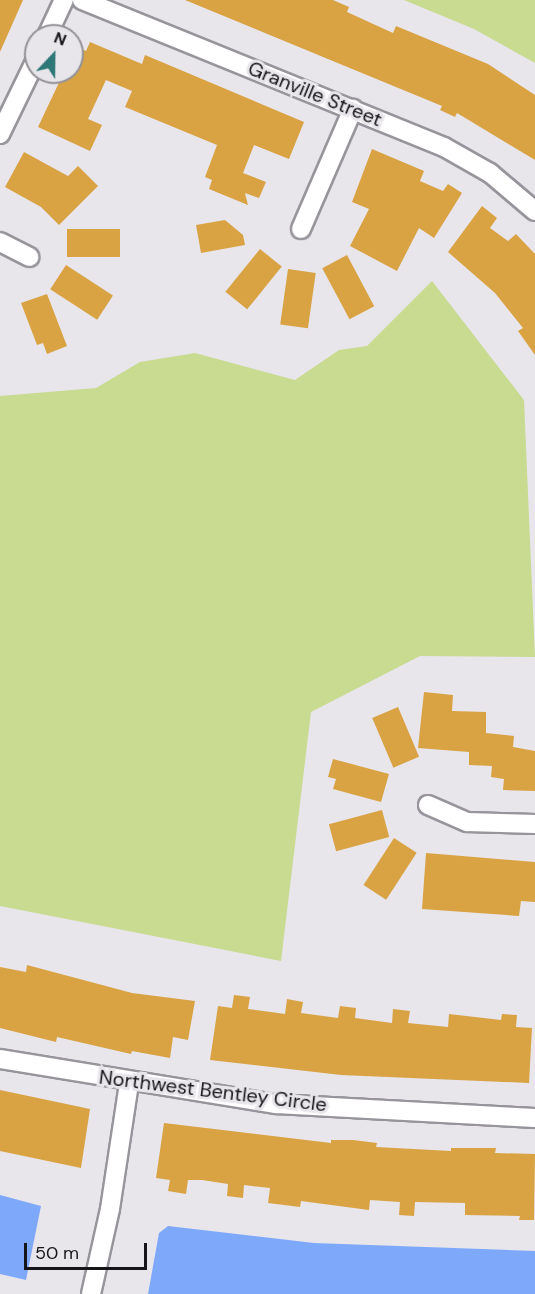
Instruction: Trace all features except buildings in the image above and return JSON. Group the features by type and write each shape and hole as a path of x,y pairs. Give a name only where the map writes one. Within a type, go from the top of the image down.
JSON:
{"street":[{"path":"53,24 64,0"},
{"name":"Granville Street","path":"82,0 444,147 490,173 535,211"},
{"path":"0,134 24,84"},
{"path":"301,229 353,109"},
{"path":"0,242 29,257"},
{"path":"428,805 467,822 535,824"},
{"name":"Northwest Bentley Circle","path":"0,1059 129,1083 276,1104 535,1118"},
{"path":"90,1294 110,1209 129,1083"}],"green space":[{"path":"404,0 535,0 535,63 474,29"},
{"path":"432,281 524,400 535,657 420,656 311,712 281,961 0,906 0,396 96,388 140,362 195,353 295,380 339,350 367,346"}],"water":[{"path":"0,1195 41,1206 26,1280 0,1274"},
{"path":"168,1226 314,1243 535,1251 535,1294 148,1294 159,1233"}]}
